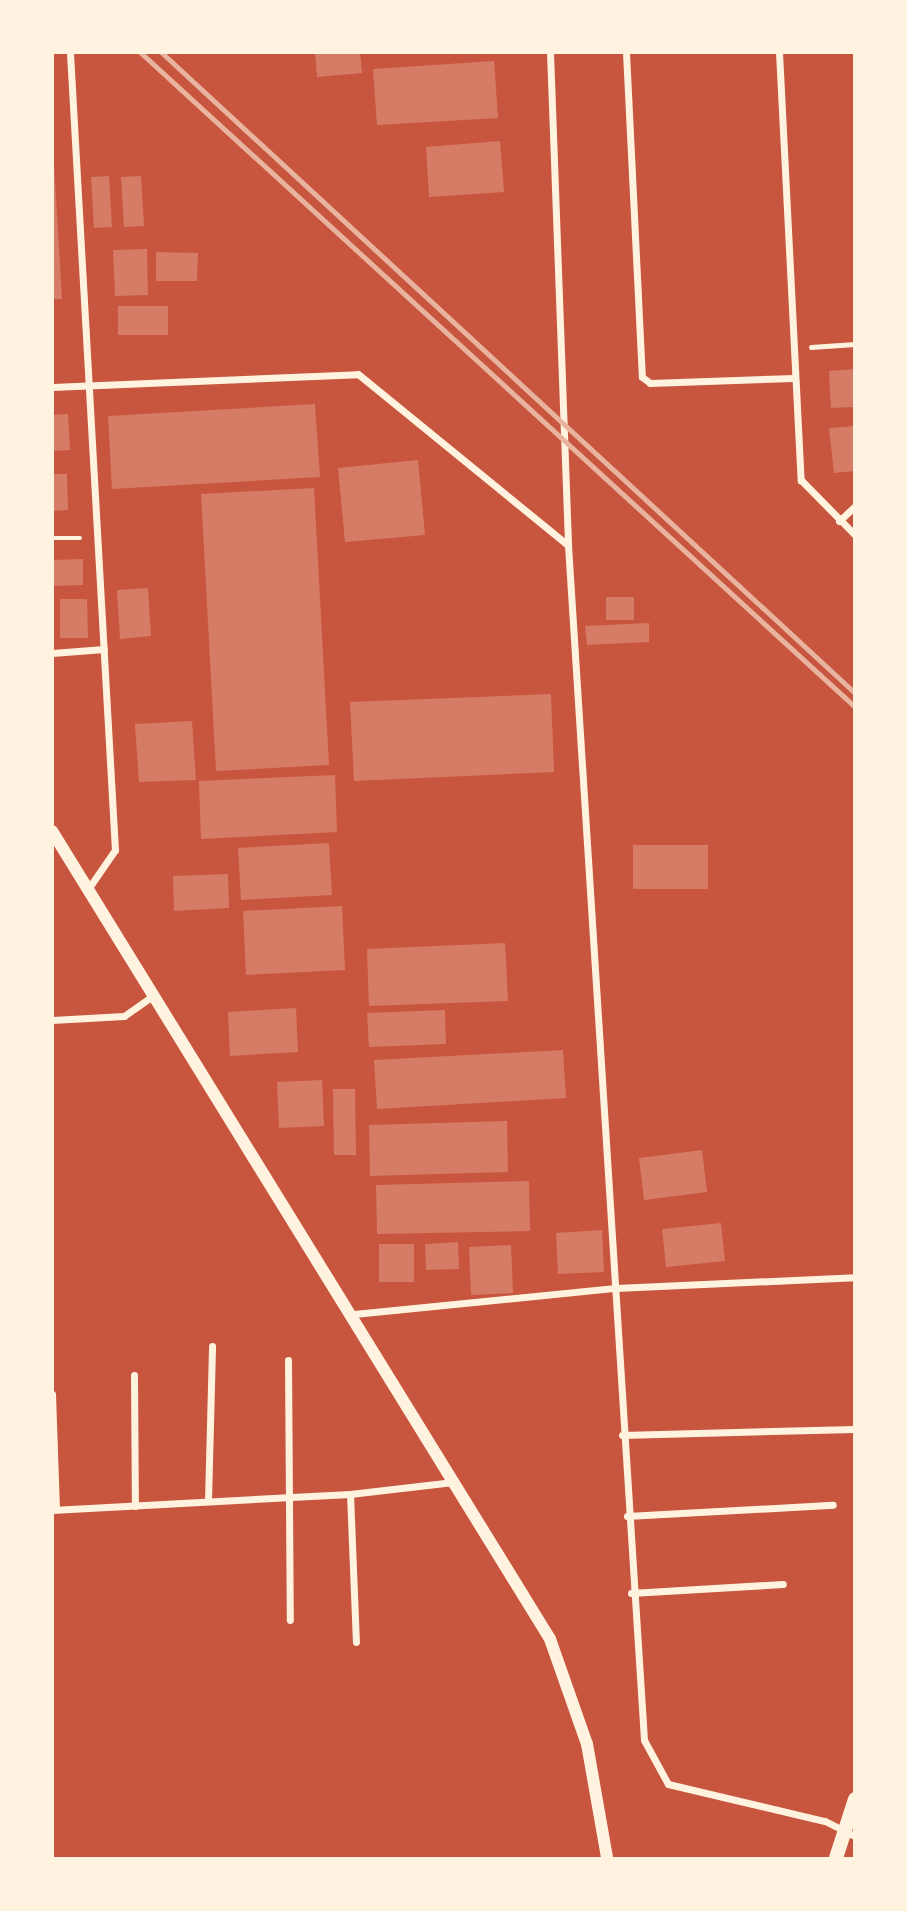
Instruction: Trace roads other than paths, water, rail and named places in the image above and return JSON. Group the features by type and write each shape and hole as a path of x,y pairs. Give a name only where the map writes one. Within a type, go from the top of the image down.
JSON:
{"main road":[{"path":"836,1858 849,1834 855,1799"}],"street":[{"path":"550,52 568,545 615,1288 631,1593 644,1740 668,1784 825,1821 849,1834"},
{"path":"626,52 642,377 650,383 795,378"},
{"path":"779,52 801,480 855,535"},
{"path":"70,53 90,384 95,538 115,850 89,889"},
{"path":"52,387 358,374 568,545"},
{"path":"839,521 855,506"},
{"path":"52,653 103,649"},
{"path":"52,831 458,1482 550,1639 587,1744 607,1858"},
{"path":"52,1020 124,1016 153,996"},
{"path":"354,1314 615,1288 855,1277"},
{"path":"208,1501 212,1346"},
{"path":"288,1360 290,1620"},
{"path":"134,1375 135,1506"},
{"path":"52,1394 54,1509 351,1494 458,1482"},
{"path":"622,1434 855,1429"},
{"path":"351,1494 356,1642"},
{"path":"627,1516 833,1505"},
{"path":"631,1593 783,1584"}],"railway":[{"path":"140,52 855,707"},
{"path":"161,52 855,693"}]}
